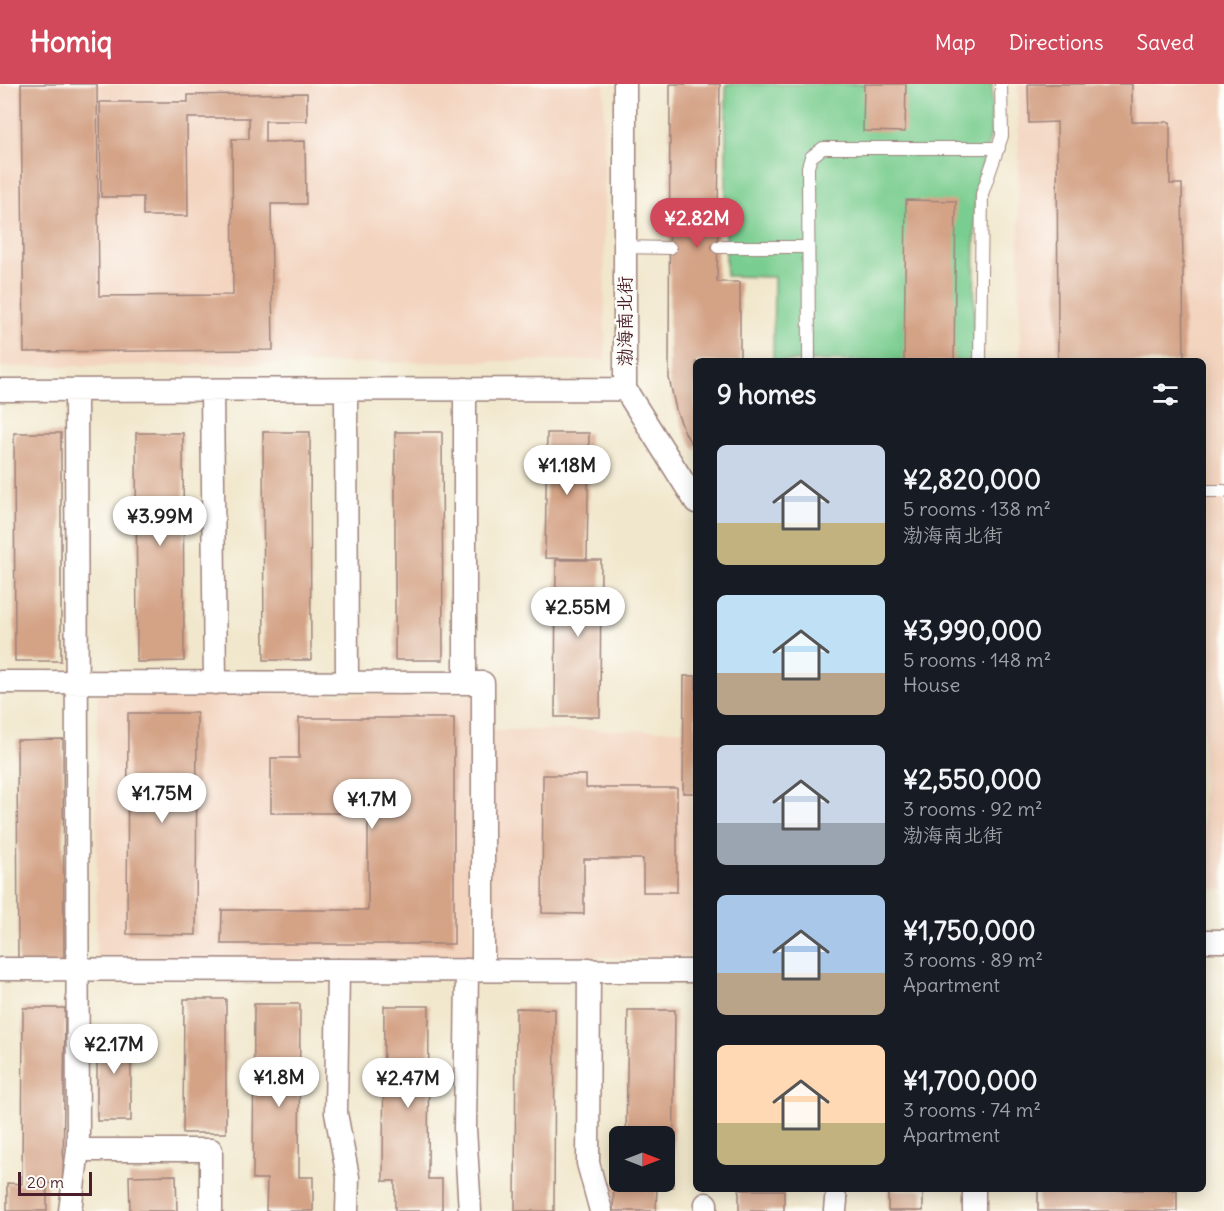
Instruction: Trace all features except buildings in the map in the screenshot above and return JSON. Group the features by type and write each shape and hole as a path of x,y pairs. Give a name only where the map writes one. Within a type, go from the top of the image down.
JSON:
{"street":[{"name":"渤海南北街","path":"625,84 625,389 693,497"},
{"path":"0,390 625,389"},
{"path":"212,390 215,683"},
{"path":"346,390 347,683"},
{"path":"465,390 465,683"},
{"path":"70,1211 78,1150 76,391"},
{"path":"0,682 483,683 475,970 465,1129 470,1211"},
{"path":"1206,941 1224,941"},
{"path":"0,969 693,971"},
{"path":"589,969 588,1163 601,1211"},
{"path":"338,970 336,1113 348,1177 347,1211"},
{"path":"78,1150 211,1150 211,1211"},
{"path":"974,1192 974,1211"}],"lane":[{"path":"981,358 982,195 1002,136 1001,84"},
{"path":"809,358 808,167 811,157 823,148 999,148"},
{"path":"624,247 670,248"},
{"path":"718,247 808,247"},
{"path":"1206,491 1224,491"}],"shaded area":[{"path":"0,84 604,84 605,360 0,367"},
{"path":"1018,84 1224,84 1224,889 1206,889 1206,358 1020,358"},
{"path":"473,694 473,961 96,957 97,695"},
{"path":"491,730 684,730 693,787 693,957 490,957"}],"green space":[{"path":"726,84 992,84 991,134 975,191 974,358 773,358 774,277 726,276"}]}
